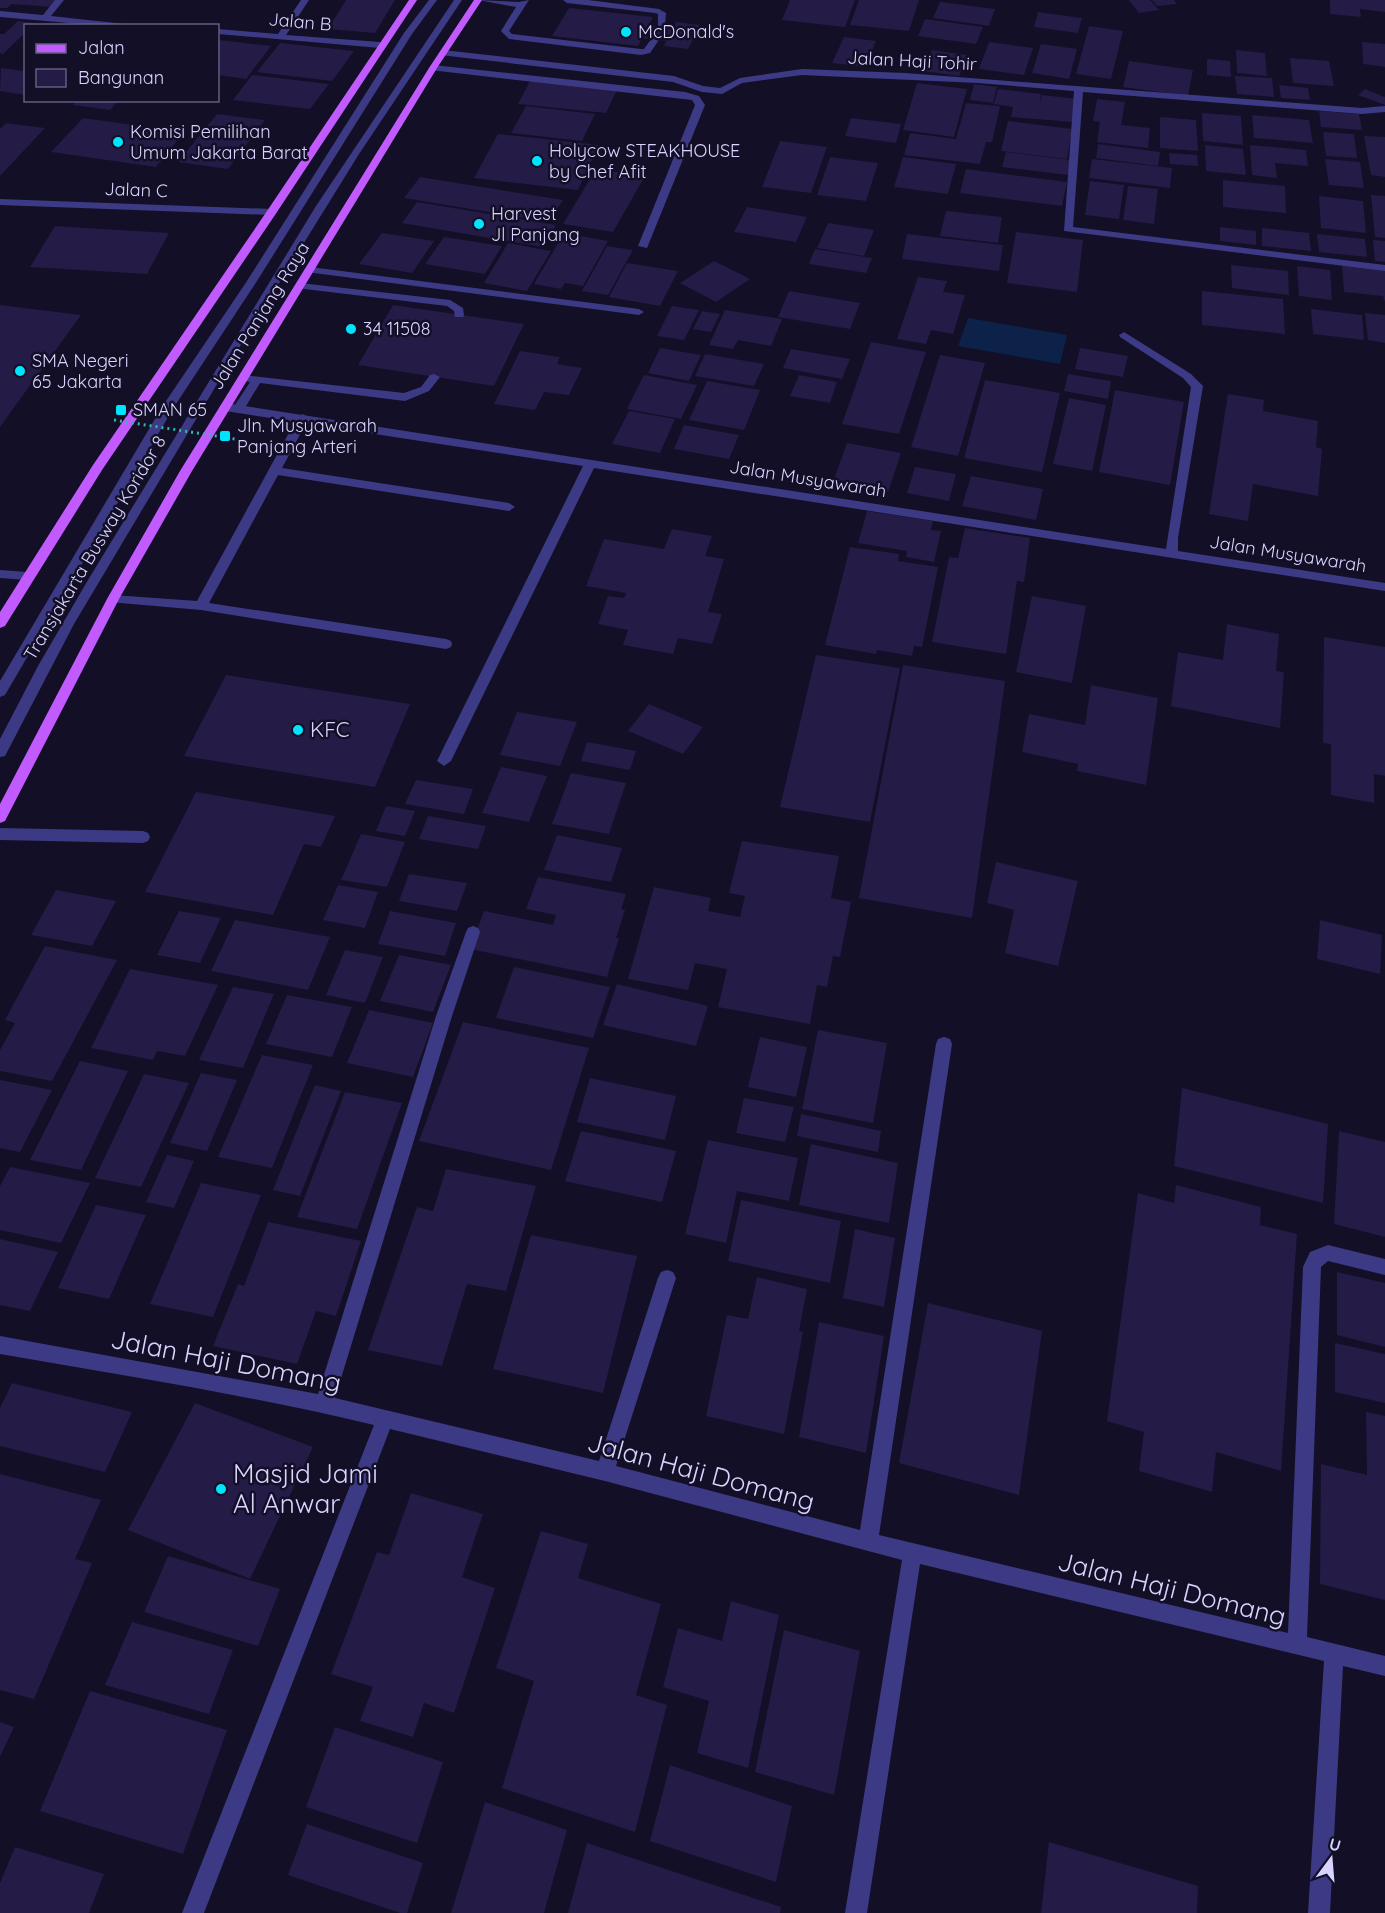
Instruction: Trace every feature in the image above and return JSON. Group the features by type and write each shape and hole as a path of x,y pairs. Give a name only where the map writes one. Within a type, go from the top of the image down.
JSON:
{"main road":[{"path":"0,623 108,448 272,212 380,45 413,0"},
{"name":"Jalan Panjang Raya","path":"0,817 113,599 225,406 249,380 300,286 433,68 480,0"}],"street":[{"path":"45,18 60,0"},
{"path":"280,37 305,0"},
{"name":"Transjakarta Busway Koridor 8","path":"0,692 168,407 252,281 408,33 434,0"},
{"name":"Transjakarta Busway Koridor 8","path":"0,752 34,681 256,312 422,51 458,0"},
{"path":"480,0 524,2"},
{"path":"567,0 656,11 662,13 661,26"},
{"path":"524,2 505,31 509,36 641,52 647,51 655,40"},
{"path":"0,14 116,24"},
{"name":"Jalan B","path":"219,32 380,45"},
{"name":"Jalan Haji Tohir","path":"443,53 674,79 702,89 722,91 740,81 802,72 978,80 1295,107 1362,111 1385,109"},
{"path":"433,68 696,98 700,105 643,246"},
{"path":"1079,89 1068,229 1385,268"},
{"name":"Jalan C","path":"0,202 272,212"},
{"path":"310,270 639,312"},
{"path":"300,286 450,303 459,310 459,315"},
{"path":"1124,335 1187,375 1197,386 1172,553"},
{"path":"239,408 249,380 405,397 425,389 434,377"},
{"name":"Jalan Musyawarah","path":"225,406 1385,587"},
{"path":"201,606 303,418"},
{"path":"444,761 591,463"},
{"path":"275,471 509,507"},
{"path":"0,574 27,576"},
{"path":"113,599 201,606 446,644"},
{"path":"0,834 143,837"},
{"path":"324,1404 444,1016 473,932"},
{"path":"868,1542 944,1044"},
{"path":"1297,1646 1312,1267 1316,1258 1328,1253 1385,1267"},
{"path":"605,1472 667,1278"},
{"name":"Jalan Haji Domang","path":"0,1345 324,1404 605,1472 868,1542 1385,1666"},
{"path":"193,1913 385,1419"},
{"path":"856,1913 913,1551"},
{"path":"1319,1913 1334,1654"}],"path":[{"path":"114,420 235,439"}],"water":[{"path":"968,318 1067,335 1060,364 958,346"}],"building":[{"path":"0,0 58,0 52,7 12,4 7,8 0,8"},
{"path":"346,0 395,0 375,33 328,29"},
{"path":"790,0 855,0 845,27 782,20"},
{"path":"859,0 919,0 909,31 850,25"},
{"path":"1129,0 1150,0 1159,10 1139,13"},
{"path":"1152,0 1174,0 1177,4 1157,6"},
{"path":"1330,0 1385,0 1385,12 1360,9 1361,17 1330,14"},
{"path":"940,2 995,9 989,26 933,18"},
{"name":"McDonald's","path":"569,8 653,17 649,25 673,28 676,22 700,25 688,49 664,46 666,41 642,38 638,46 552,36"},
{"path":"1038,12 1082,18 1078,33 1034,27"},
{"path":"925,19 983,27 976,44 918,36"},
{"path":"18,21 35,23 24,24 24,34 3,54 0,53 0,34 4,34"},
{"path":"1089,26 1123,31 1111,79 1076,74"},
{"path":"844,37 876,41 865,67 832,63"},
{"path":"219,40 271,46 246,79 219,75"},
{"path":"989,42 1033,48 1024,75 979,69"},
{"path":"1362,42 1385,44 1385,67 1363,64"},
{"path":"280,43 354,51 332,81 257,72"},
{"path":"1041,44 1077,49 1069,79 1032,73"},
{"path":"932,50 967,55 959,76 924,71"},
{"path":"1236,50 1265,53 1267,76 1237,73"},
{"path":"1290,58 1329,61 1334,86 1293,83"},
{"path":"1207,59 1230,61 1231,77 1207,75"},
{"path":"1129,61 1193,70 1188,96 1123,87"},
{"path":"1,68 24,71 24,95 0,91"},
{"path":"252,75 329,84 310,109 233,100"},
{"path":"1235,76 1272,78 1274,97 1237,94"},
{"path":"530,81 617,90 606,113 518,104"},
{"path":"917,83 967,89 954,137 903,130"},
{"path":"974,84 997,87 993,103 970,100"},
{"path":"1279,85 1308,88 1310,100 1281,98"},
{"path":"998,89 1041,94 1040,103 1042,95 1078,99 1074,122 1011,117 1013,107 994,104"},
{"path":"1365,89 1385,97 1385,105 1358,95"},
{"path":"1097,99 1125,102 1121,125 1150,128 1148,148 1097,142 1100,122 1093,121"},
{"path":"75,102 117,102 110,110 73,105"},
{"path":"966,103 1000,106 992,142 986,142 980,164 904,155 910,133 956,139"},
{"path":"526,106 595,114 582,141 511,133"},
{"path":"1319,111 1359,114 1362,130 1321,127"},
{"path":"1202,113 1241,116 1243,145 1203,141"},
{"path":"217,114 265,120 228,169 178,162"},
{"path":"1252,115 1309,120 1313,143 1254,138"},
{"path":"1160,117 1196,120 1198,151 1160,148"},
{"name":"Komisi Pemilihan Umum Jakarta Barat","path":"83,118 184,132 156,167 51,152"},
{"path":"851,118 901,124 896,143 845,136"},
{"path":"1008,121 1072,129 1067,159 1001,151"},
{"path":"6,123 45,128 0,176 0,129"},
{"path":"1323,132 1354,134 1357,158 1326,156"},
{"name":"Holycow STEAKHOUSE by Chef Afit","path":"498,134 599,145 578,190 474,178"},
{"path":"1364,136 1385,137 1385,177 1371,175"},
{"path":"780,141 827,147 811,193 762,187"},
{"path":"1098,144 1160,152 1158,166 1096,158"},
{"path":"1205,145 1243,149 1246,175 1206,171"},
{"path":"1250,145 1306,150 1308,166 1275,163 1277,178 1252,175"},
{"path":"1006,152 1071,160 1068,175 1002,167"},
{"path":"1169,153 1197,155 1198,166 1170,164"},
{"path":"830,157 878,163 866,201 817,195"},
{"path":"903,157 956,164 948,194 894,187"},
{"path":"1092,159 1172,168 1170,188 1089,178"},
{"path":"1325,159 1360,162 1364,188 1329,185"},
{"path":"596,169 645,176 613,232 563,224"},
{"path":"966,169 1067,182 1062,206 960,193"},
{"path":"420,177 563,200 549,222 404,198"},
{"path":"1223,180 1285,186 1286,213 1223,207"},
{"path":"1090,181 1124,185 1119,219 1085,215"},
{"path":"1128,186 1158,189 1154,224 1123,220"},
{"path":"1371,195 1385,196 1385,238 1375,237"},
{"path":"1319,196 1363,201 1366,233 1321,228"},
{"name":"Harvest Jl Panjang","path":"417,202 556,225 543,247 402,223"},
{"path":"747,207 807,217 796,242 734,232"},
{"path":"946,211 1002,217 998,243 940,236"},
{"path":"828,223 874,230 864,256 817,248"},
{"path":"55,226 169,233 147,274 30,267"},
{"path":"1220,227 1256,231 1256,245 1220,241"},
{"path":"1262,228 1309,233 1311,251 1262,246"},
{"path":"1016,232 1083,240 1077,292 1007,283"},
{"path":"382,233 434,241 412,273 359,264"},
{"path":"564,233 608,241 583,286 565,283 561,289 534,284"},
{"path":"907,234 1003,245 999,271 902,259"},
{"path":"1317,234 1365,239 1367,257 1319,252"},
{"path":"444,237 502,246 485,274 425,264"},
{"path":"1373,240 1385,241 1385,262 1375,261"},
{"path":"508,243 551,251 527,291 484,283"},
{"path":"607,246 633,250 608,295 582,291"},
{"path":"815,249 872,258 866,273 809,264"},
{"path":"714,261 750,279 716,302 680,283"},
{"path":"627,263 678,271 660,306 609,297"},
{"path":"1231,265 1288,271 1289,295 1232,288"},
{"path":"1342,265 1385,269 1385,302 1383,296 1344,292"},
{"path":"1297,266 1330,270 1332,300 1299,296"},
{"path":"918,277 947,281 943,292 965,295 953,334 931,330 926,344 897,339"},
{"path":"789,291 860,303 850,329 778,317"},
{"path":"1202,291 1283,299 1285,334 1202,325"},
{"name":"SMA Negeri 65 Jakarta","path":"0,305 81,315 0,427"},
{"path":"393,305 524,324 494,386 358,365"},
{"path":"672,306 699,310 684,340 657,336"},
{"path":"1311,309 1362,315 1364,340 1313,334"},
{"path":"725,310 782,319 771,346 738,340 733,349 709,345"},
{"path":"702,311 720,314 711,332 693,329"},
{"path":"1365,313 1385,315 1385,343 1368,340"},
{"path":"871,342 926,352 899,434 842,424"},
{"path":"660,348 701,355 689,381 648,373"},
{"path":"1080,348 1128,356 1123,377 1075,369"},
{"path":"791,349 850,359 842,379 783,368"},
{"path":"520,351 560,357 557,364 582,368 569,395 544,392 535,410 494,404"},
{"path":"705,354 764,364 754,386 695,376"},
{"path":"940,355 985,363 958,456 911,447"},
{"path":"1068,374 1111,381 1108,399 1064,391"},
{"path":"644,375 697,385 681,419 627,409"},
{"path":"799,375 837,382 830,403 790,396"},
{"path":"985,380 1060,393 1042,472 964,458"},
{"path":"707,381 760,390 744,430 689,420"},
{"path":"1115,390 1184,402 1170,485 1099,472"},
{"path":"1228,394 1264,400 1263,411 1318,421 1316,447 1322,449 1318,496 1253,484 1248,521 1209,514"},
{"path":"1069,398 1106,405 1092,471 1053,464"},
{"path":"629,411 675,419 660,453 612,444"},
{"path":"684,425 739,435 729,459 674,449"},
{"path":"847,443 901,453 888,492 833,482"},
{"path":"915,467 956,474 949,501 907,493"},
{"path":"971,476 1043,489 1036,520 962,506"},
{"path":"867,511 933,521 931,530 941,531 934,562 906,557 907,551 858,543"},
{"path":"965,528 1030,538 1024,582 1017,581 1006,654 932,642 949,557 958,558"},
{"path":"672,529 712,536 705,556 724,559 708,612 722,614 712,644 678,638 673,654 623,645 628,630 598,624 608,596 624,598 626,593 586,586 604,539 664,549"},
{"path":"850,547 899,554 898,561 938,567 922,647 914,646 912,656 877,650 876,654 825,645"},
{"path":"1032,596 1086,606 1072,683 1016,672"},
{"path":"1227,624 1279,634 1276,671 1284,672 1280,728 1171,706 1178,652 1223,660"},
{"path":"1324,637 1385,647 1385,776 1374,774 1374,803 1331,795 1331,744 1323,743"},
{"path":"816,655 900,668 870,822 780,807"},
{"path":"903,665 1005,681 972,918 859,898"},
{"name":"KFC","path":"226,675 410,704 375,787 184,756"},
{"path":"1091,685 1158,698 1146,785 1077,771 1078,764 1022,752 1029,714 1085,725"},
{"path":"649,704 703,727 683,754 628,731"},
{"path":"517,712 577,722 560,766 500,755"},
{"path":"587,742 636,751 630,770 581,761"},
{"path":"501,767 547,776 529,822 482,813"},
{"path":"571,773 626,783 609,834 552,824"},
{"path":"416,780 473,789 464,814 405,804"},
{"path":"196,792 335,816 321,847 304,844 273,915 145,892"},
{"path":"386,806 415,811 405,836 376,831"},
{"path":"428,816 486,826 478,849 419,839"},
{"path":"361,834 405,842 387,887 341,880"},
{"path":"557,835 622,848 611,882 544,870"},
{"path":"742,841 839,856 831,898 851,902 840,957 833,956 827,987 817,985 810,1024 718,1007 727,969 695,963 688,990 628,979 654,887 711,898 708,911 740,917 745,896 729,893"},
{"path":"996,862 1078,881 1058,966 1005,953 1014,910 987,903"},
{"path":"409,874 467,883 457,911 399,901"},
{"path":"538,877 626,894 621,909 625,910 616,938 619,938 607,977 470,949 484,911 553,925 556,915 526,909"},
{"path":"338,885 378,892 365,928 323,920"},
{"path":"56,890 116,901 92,946 31,935"},
{"path":"179,911 221,918 200,963 157,955"},
{"path":"390,911 456,923 445,956 378,944"},
{"path":"235,920 330,937 308,990 211,971"},
{"path":"1320,920 1382,935 1380,974 1317,959"},
{"path":"45,946 117,960 52,1081 0,1071 0,1050 15,1023 5,1020"},
{"path":"345,950 383,957 365,1003 326,995"},
{"path":"399,955 451,965 433,1012 380,1001"},
{"path":"514,967 610,987 593,1038 496,1018"},
{"path":"130,969 218,985 185,1056 157,1051 153,1060 91,1048"},
{"path":"617,984 708,1006 696,1046 603,1025"},
{"path":"233,987 274,994 243,1068 199,1060"},
{"path":"287,995 352,1007 332,1057 266,1044"},
{"path":"369,1010 433,1023 413,1077 347,1063"},
{"path":"463,1022 589,1048 551,1170 419,1141"},
{"path":"818,1030 887,1043 873,1123 802,1109"},
{"path":"760,1037 807,1047 796,1097 748,1087"},
{"path":"262,1055 313,1065 272,1168 218,1157"},
{"path":"80,1061 128,1071 81,1170 30,1160"},
{"path":"201,1073 237,1080 207,1151 170,1143"},
{"path":"144,1074 189,1083 141,1187 95,1178"},
{"path":"590,1078 676,1096 665,1140 577,1122"},
{"path":"0,1080 52,1090 20,1152 0,1148"},
{"path":"315,1085 341,1091 300,1196 273,1190"},
{"path":"1182,1088 1328,1124 1323,1203 1174,1166"},
{"path":"345,1092 402,1103 357,1229 297,1217"},
{"path":"744,1098 794,1107 785,1142 736,1133"},
{"path":"801,1114 881,1131 878,1152 797,1136"},
{"path":"581,1131 676,1151 662,1202 565,1181"},
{"path":"1339,1131 1385,1142 1385,1237 1334,1224"},
{"path":"708,1140 798,1158 789,1201 737,1191 726,1243 685,1234"},
{"path":"811,1144 898,1163 889,1223 799,1205"},
{"path":"167,1155 194,1161 174,1208 146,1202"},
{"path":"10,1167 90,1183 61,1243 0,1230 0,1186"},
{"path":"446,1169 536,1186 506,1291 467,1284 442,1366 368,1350 417,1207 433,1211"},
{"path":"201,1183 261,1195 213,1317 150,1304"},
{"path":"1176,1185 1261,1207 1260,1225 1297,1234 1281,1471 1216,1452 1212,1492 1139,1471 1144,1432 1107,1421 1138,1193 1174,1203"},
{"path":"741,1200 841,1221 830,1283 728,1261"},
{"path":"96,1205 146,1215 109,1299 58,1288"},
{"path":"268,1222 361,1241 336,1316 316,1311 297,1364 213,1346 238,1284 244,1286"},
{"path":"855,1229 895,1238 884,1307 843,1298"},
{"path":"531,1235 637,1256 603,1393 493,1369"},
{"path":"0,1239 58,1252 30,1311 0,1305"},
{"path":"1337,1272 1385,1283 1385,1347 1337,1335"},
{"path":"757,1277 807,1289 799,1331 803,1332 784,1434 706,1416 727,1315 748,1319"},
{"path":"928,1303 1042,1331 1019,1495 899,1463"},
{"path":"819,1322 884,1336 866,1453 799,1437"},
{"path":"1335,1343 1385,1354 1385,1403 1335,1392"},
{"path":"12,1383 132,1412 105,1472 0,1446 0,1408"},
{"name":"Masjid Jami Al Anwar","path":"195,1403 313,1447 250,1579 128,1530"},
{"path":"1366,1412 1385,1416 1385,1600 1320,1584 1321,1464 1367,1475"},
{"path":"0,1474 101,1500 75,1559 92,1563 34,1699 0,1690"},
{"path":"411,1493 483,1514 462,1577 495,1588 454,1713 424,1703 413,1737 360,1721 373,1687 331,1674 377,1552 389,1555"},
{"path":"541,1531 588,1544 578,1578 661,1604 636,1695 667,1705 635,1832 502,1788 534,1681 496,1668"},
{"path":"168,1556 280,1589 258,1646 144,1612"},
{"path":"731,1601 779,1615 748,1768 697,1753 709,1701 663,1687 678,1628 722,1641"},
{"path":"132,1622 233,1650 209,1714 105,1685"},
{"path":"784,1630 860,1651 834,1795 755,1772"},
{"path":"90,1691 227,1730 183,1854 40,1811"},
{"path":"0,1722 14,1727 0,1757"},
{"path":"335,1727 443,1762 417,1843 306,1807"},
{"path":"670,1765 792,1806 776,1882 650,1841"},
{"path":"485,1802 567,1830 544,1913 451,1913"},
{"path":"307,1824 423,1863 407,1913 400,1913 288,1875"},
{"path":"1049,1842 1198,1886 1197,1913 1041,1913"},
{"path":"587,1843 781,1907 780,1913 568,1913"},
{"path":"15,1847 104,1874 89,1913 0,1913 0,1883"}],"place":[{"name":"McDonald's","path":"626,32"},
{"name":"Komisi Pemilihan Umum Jakarta Barat","path":"118,142"},
{"name":"Holycow STEAKHOUSE by Chef Afit","path":"537,161"},
{"name":"Harvest Jl Panjang","path":"479,224"},
{"name":"34 11508","path":"351,329"},
{"name":"SMA Negeri 65 Jakarta","path":"20,371"},
{"name":"SMAN 65","path":"121,410"},
{"name":"Jln. Musyawarah Panjang Arteri","path":"225,436"},
{"name":"KFC","path":"298,730"},
{"name":"Masjid Jami Al Anwar","path":"221,1489"}]}
